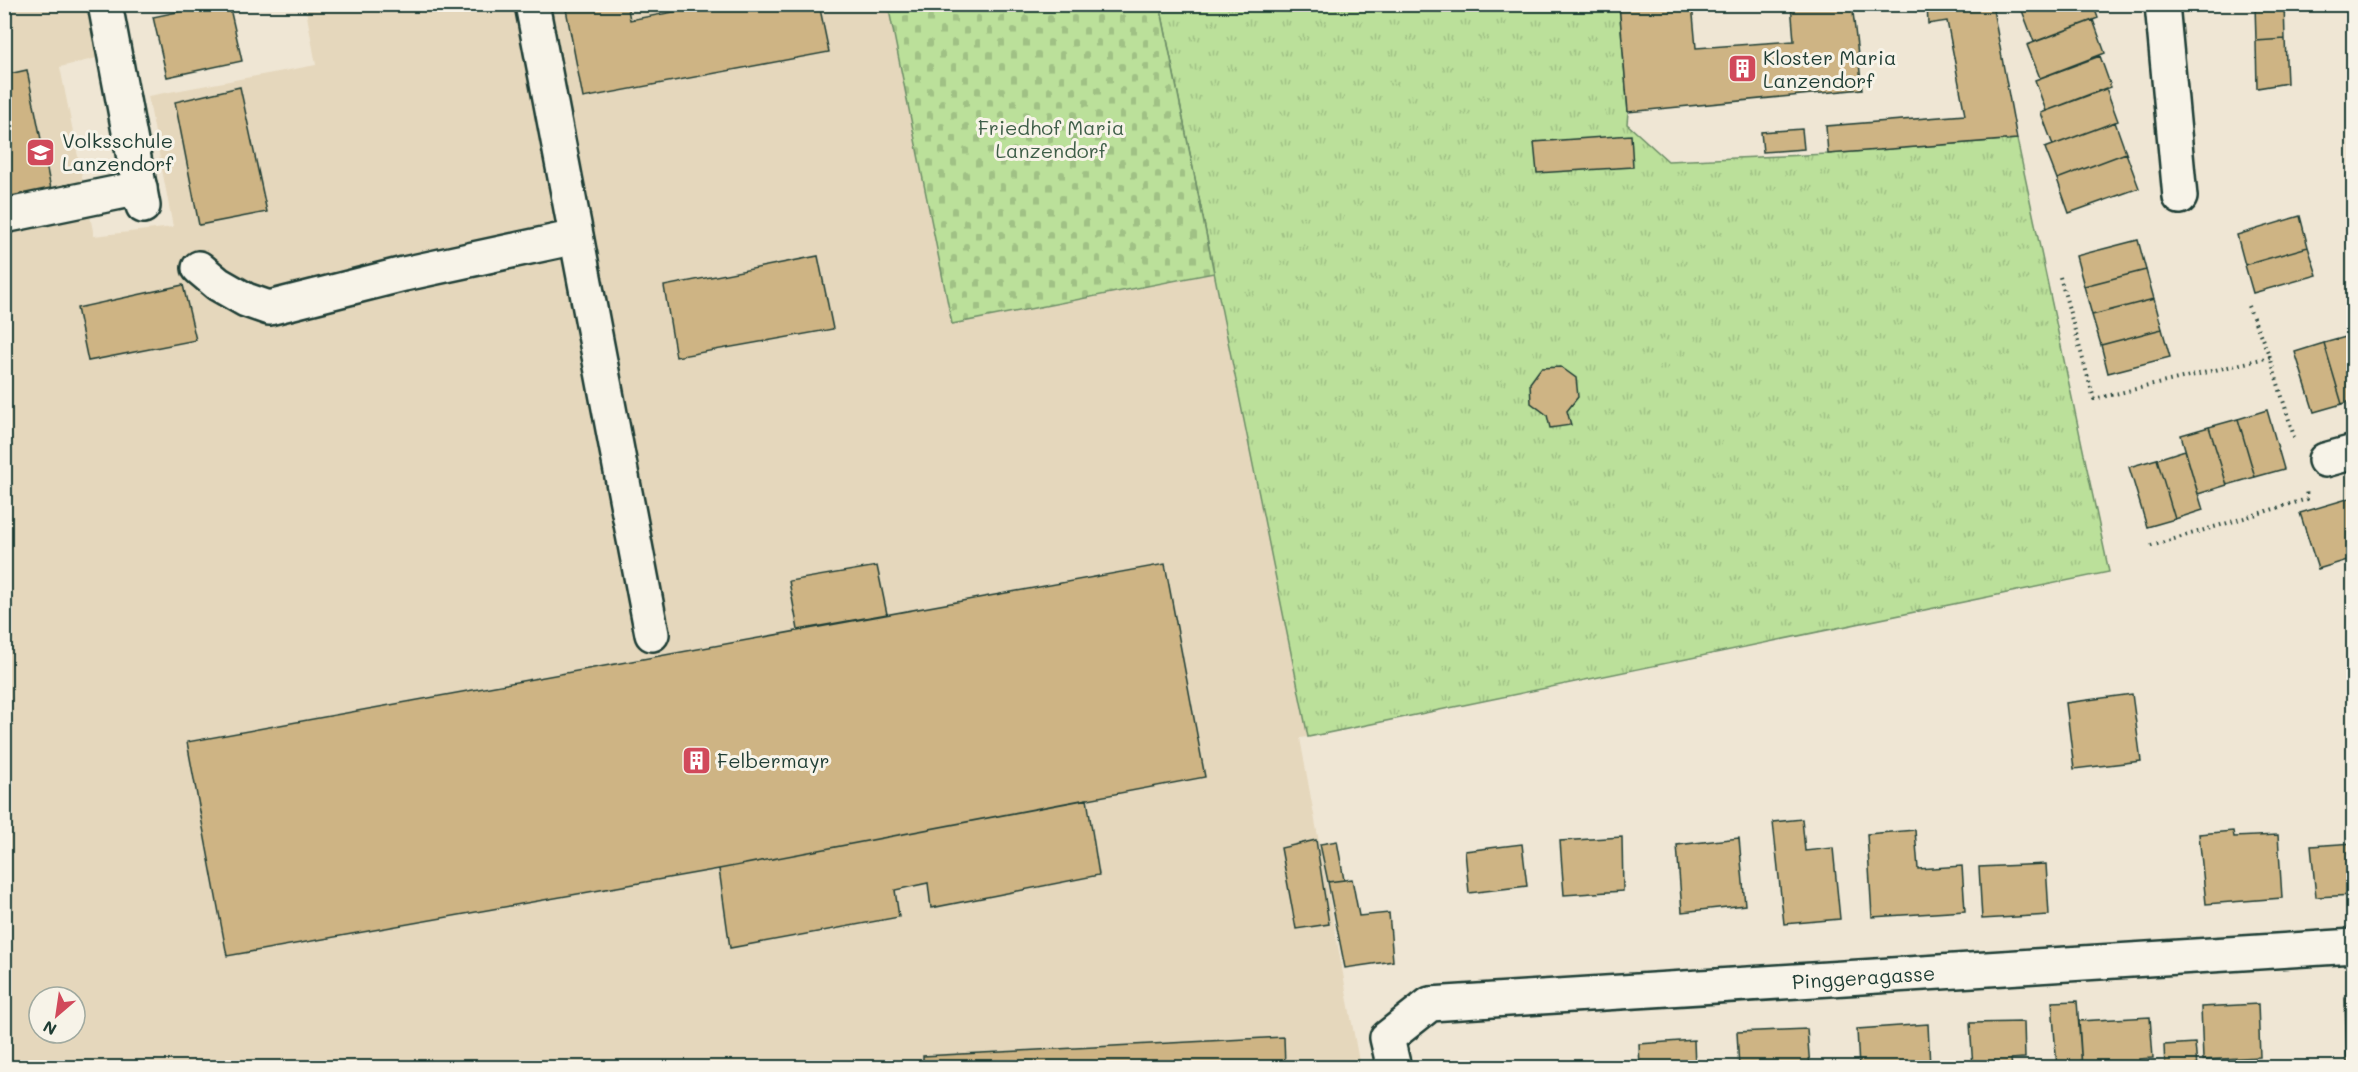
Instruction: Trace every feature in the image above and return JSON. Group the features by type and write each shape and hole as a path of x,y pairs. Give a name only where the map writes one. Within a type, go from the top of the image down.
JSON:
{"street":[{"path":"4,216 141,197 105,4"},
{"path":"532,4 652,634"},
{"path":"2162,4 2180,197"},
{"path":"199,268 218,284 246,300 269,308 404,274 576,237"},
{"name":"Pinggeragasse","path":"1390,1053 1430,1004 2354,946"}],"path":[{"path":"2060,277 2094,399 2270,357"},
{"path":"2151,546 2307,499 2328,460 2270,357 2248,306"}],"shaded area":[{"path":"888,4 953,323 1214,273 1308,737 1300,738 1360,1067 5,1068 5,5 89,5 97,58 60,67 94,236 173,227 148,96 316,65 305,5"}],"green space":[{"name":"Friedhof Maria Lanzendorf","path":"888,5 1160,5 1214,273 952,324"},
{"path":"1160,5 1619,5 1628,112 1627,124 1668,161 1828,154 2017,139 2109,572 1308,737"}],"building":[{"path":"215,4 229,4 242,61 167,77 153,17"},
{"path":"565,4 627,4 630,20 717,4 819,4 829,52 583,98"},
{"name":"Kloster Maria Lanzendorf","path":"1619,4 1692,4 1696,48 1794,41 1791,4 1852,4 1862,89 1628,112"},
{"path":"1927,4 1992,4 2017,139 1828,154 1826,126 1965,115 1947,21 1928,24"},
{"path":"2031,4 2093,4 2098,18 2034,42 2021,8"},
{"path":"2255,4 2284,4 2285,39 2256,41"},
{"path":"2093,20 2105,53 2040,78 2027,45"},
{"path":"2285,39 2287,83 2257,88 2256,41"},
{"path":"2100,56 2111,87 2046,111 2035,80"},
{"path":"27,70 52,194 4,204 4,75"},
{"path":"240,87 267,212 199,225 175,102"},
{"path":"2106,88 2118,121 2053,145 2041,113"},
{"path":"2115,122 2126,153 2057,179 2045,148"},
{"path":"1802,129 1804,149 1763,152 1761,132"},
{"path":"1631,135 1633,167 1537,173 1534,142"},
{"path":"2126,153 2139,188 2069,213 2057,179"},
{"path":"2300,216 2308,247 2245,265 2237,235"},
{"path":"2138,240 2146,270 2084,286 2076,256"},
{"path":"2308,247 2317,275 2253,293 2245,265"},
{"path":"818,256 833,329 676,357 664,286"},
{"path":"2146,270 2154,299 2092,315 2084,286"},
{"path":"183,285 196,340 88,361 77,308"},
{"path":"2154,299 2162,329 2101,345 2092,315"},
{"path":"2162,329 2170,357 2108,373 2101,345"},
{"path":"2353,335 2354,400 2342,404 2324,343"},
{"path":"2324,343 2342,404 2314,412 2295,352"},
{"path":"1561,367 1576,378 1578,397 1567,411 1571,425 1550,428 1547,415 1531,403 1530,383 1541,368"},
{"path":"2267,410 2284,469 2255,477 2238,419"},
{"path":"2238,419 2255,477 2227,485 2209,427"},
{"path":"2209,427 2227,485 2198,494 2181,435"},
{"path":"2185,450 2203,510 2175,519 2157,459"},
{"path":"2157,459 2175,519 2147,527 2129,467"},
{"path":"2354,497 2354,558 2318,569 2300,513"},
{"name":"Felbermayr","path":"1165,564 1205,777 719,869 227,956 187,742"},
{"path":"877,566 887,614 798,630 789,581"},
{"path":"2132,694 2141,761 2074,769 2066,703"},
{"path":"1087,799 1099,875 931,908 928,883 895,890 899,917 730,948 719,869"},
{"path":"1802,819 1805,851 1833,848 1840,919 1784,924 1773,822"},
{"path":"1915,830 1918,869 1962,866 1965,911 1872,917 1867,834"},
{"path":"2233,831 2234,837 2278,835 2282,898 2206,904 2199,834"},
{"path":"1622,837 1623,891 1564,895 1560,841"},
{"path":"1739,838 1745,905 1682,912 1677,845"},
{"path":"1316,840 1329,924 1296,929 1281,848"},
{"path":"1337,841 1344,880 1328,882 1320,844"},
{"path":"2354,843 2354,895 2316,897 2311,846"},
{"path":"1522,844 1527,886 1469,893 1465,851"},
{"path":"2046,864 2049,915 1982,919 1979,867"},
{"path":"1352,879 1359,916 1389,913 1393,961 1345,968 1328,882"},
{"path":"2345,998 2354,998 2354,1068 2347,1068"},
{"path":"2077,1001 2082,1068 2057,1068 2052,1002"},
{"path":"2258,1004 2260,1057 2203,1060 2201,1007"},
{"path":"2150,1017 2153,1058 2139,1059 2139,1068 2082,1068 2079,1021"},
{"path":"2024,1022 2025,1058 2011,1059 2012,1068 1973,1068 1970,1023"},
{"path":"1928,1024 1930,1068 1859,1068 1857,1029"},
{"path":"1807,1029 1810,1068 1739,1068 1737,1032"},
{"path":"1284,1037 1285,1068 923,1068 923,1056"},
{"path":"1694,1040 1695,1068 1640,1068 1639,1044"},
{"path":"2195,1043 2197,1068 2165,1068 2164,1045"}],"place":[{"name":"Kloster Maria Lanzendorf","path":"1742,68"},
{"name":"Volksschule Lanzendorf","path":"41,152"},
{"name":"Felbermayr","path":"696,760"}]}
